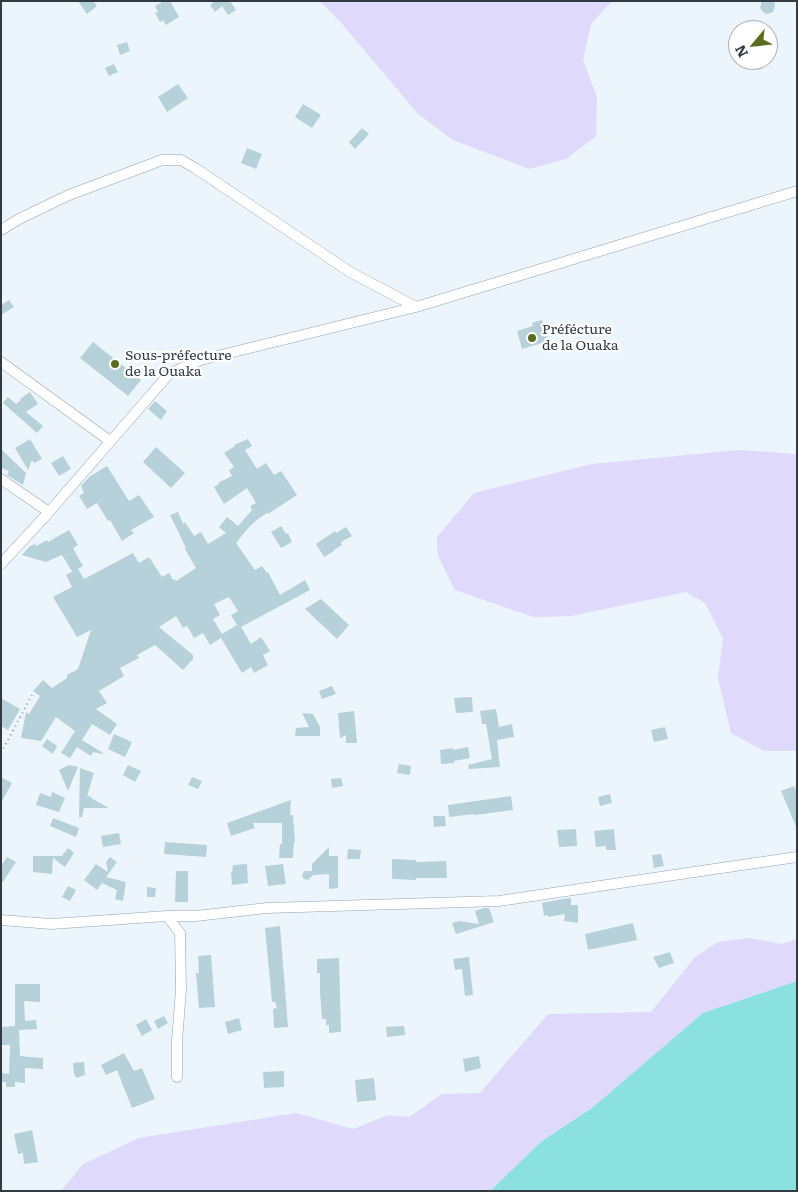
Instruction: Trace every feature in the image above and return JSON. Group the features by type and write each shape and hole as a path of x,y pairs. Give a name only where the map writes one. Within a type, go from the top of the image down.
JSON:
{"street":[{"path":"1,230 69,195 162,160 181,160 196,168 350,272 416,307"},
{"path":"1,564 49,512 169,374 201,360 416,307 797,191"},
{"path":"1,362 110,441"},
{"path":"1,479 49,512"},
{"path":"1,920 51,924 167,916 196,916 277,908 499,901 797,857"},
{"path":"167,916 180,933 181,990 176,1041 177,1077"}],"path":[{"path":"1,753 32,695"}],"shaded area":[{"path":"320,1 612,1 591,24 583,60 597,97 596,136 566,159 529,169 453,140 418,114 343,25"},
{"path":"739,450 797,454 797,751 764,751 731,733 718,678 723,638 705,603 686,592 571,616 533,617 455,590 438,556 437,537 474,493 592,464"},
{"path":"750,938 782,944 797,939 797,981 703,1013 592,1108 542,1141 490,1191 61,1191 83,1164 139,1138 296,1113 353,1129 388,1115 409,1117 442,1094 480,1093 548,1014 651,1012 695,957 718,942"}],"water":[{"path":"797,981 797,1191 490,1191 542,1141 592,1108 703,1013"}],"building":[{"path":"78,1 93,1 97,6 87,14"},
{"path":"164,1 170,1 179,17 166,25 163,20 160,22 155,13 158,12 155,6"},
{"path":"215,1 230,1 236,10 228,15 222,6 215,12 210,5"},
{"path":"762,1 774,1 773,12 764,13 760,8"},
{"path":"127,42 130,51 120,55 117,45"},
{"path":"114,64 118,72 109,76 105,68"},
{"path":"178,84 188,98 167,112 158,97"},
{"path":"303,104 321,115 312,128 295,117"},
{"path":"362,128 369,134 355,149 349,142"},
{"path":"247,148 262,154 256,169 241,163"},
{"path":"9,300 14,307 1,315 1,305"},
{"path":"542,320 549,341 522,349 517,331 533,326 532,323"},
{"path":"93,342 141,380 128,396 80,358"},
{"path":"30,392 38,404 26,412 43,426 37,433 3,403 8,397 16,404"},
{"path":"155,401 167,411 161,420 148,409"},
{"path":"30,439 42,459 34,463 32,460 28,470 15,448"},
{"path":"248,439 252,446 245,450 257,469 266,463 274,475 281,471 297,495 258,519 236,543 255,570 262,566 268,572 280,595 305,580 310,590 241,627 251,644 261,637 270,651 263,655 268,665 254,673 251,667 242,673 221,638 210,645 203,633 194,638 187,626 183,628 176,616 159,627 193,655 193,659 183,670 155,645 137,655 139,658 120,668 124,676 99,691 107,703 96,709 117,724 110,735 92,724 82,740 102,754 93,752 91,756 77,747 70,758 61,753 75,731 56,717 41,741 21,738 26,712 29,714 40,696 33,691 43,680 52,688 67,678 67,675 78,669 91,630 77,637 53,597 72,587 66,575 73,571 62,555 46,562 22,555 30,546 35,544 36,546 47,540 48,542 69,530 78,545 73,548 83,566 78,569 84,579 133,553 139,563 149,557 162,577 169,573 173,580 175,579 176,581 196,568 185,549 170,515 178,512 183,524 185,522 194,536 201,532 208,544 226,533 219,527 227,517 238,526 252,510 250,506 256,503 247,488 224,504 214,487 232,476 229,470 234,467 224,453 234,445","holes":["229,597 238,611 231,615 237,625 222,634 213,619 220,615 214,604"]},
{"path":"156,447 185,473 171,488 143,462"},
{"path":"1,449 26,473 23,485 7,475 9,471 1,468"},
{"path":"63,456 71,469 59,476 51,463"},
{"path":"107,466 129,501 139,495 154,517 131,530 134,533 122,541 110,520 108,521 97,503 87,509 79,496 84,493 81,486 89,477"},
{"path":"281,526 286,534 288,533 292,542 281,548 271,532"},
{"path":"346,527 352,536 341,542 342,545 324,557 316,544 335,531 336,533"},
{"path":"321,599 349,625 337,639 305,609"},
{"path":"332,686 336,694 322,699 319,691"},
{"path":"472,697 473,712 456,713 454,698"},
{"path":"1,698 20,709 8,730 1,726"},
{"path":"496,709 499,727 512,724 514,737 497,740 500,767 469,769 468,765 492,759 486,724 482,724 480,711"},
{"path":"354,711 357,743 346,743 346,735 340,738 338,713"},
{"path":"302,713 313,714 320,727 320,736 295,736 296,728 309,727"},
{"path":"665,727 668,739 654,742 651,730"},
{"path":"114,734 132,742 125,757 108,749"},
{"path":"47,739 57,746 53,754 42,746"},
{"path":"468,747 470,758 454,761 454,763 441,764 440,750"},
{"path":"399,764 411,766 410,775 397,773"},
{"path":"69,765 78,767 68,791 59,770"},
{"path":"128,765 141,771 135,782 123,775"},
{"path":"80,768 94,773 87,796 92,797 109,808 84,808 82,817 79,817"},
{"path":"1,777 12,783 1,803"},
{"path":"192,777 202,781 198,789 188,785"},
{"path":"341,778 343,786 332,788 331,779"},
{"path":"794,786 797,792 797,829 781,791"},
{"path":"52,792 65,798 59,812 36,805 40,793 51,797"},
{"path":"610,794 612,803 600,806 598,797"},
{"path":"511,796 513,810 449,817 448,805"},
{"path":"291,800 290,815 293,815 295,842 293,858 279,858 280,844 282,844 282,823 253,823 255,828 231,836 227,823"},
{"path":"433,816 445,816 446,826 434,827"},
{"path":"53,818 79,828 76,837 50,826"},
{"path":"576,829 577,846 559,847 557,830"},
{"path":"614,829 616,850 606,850 606,846 596,847 594,831"},
{"path":"119,833 121,844 103,847 101,836"},
{"path":"165,842 207,845 206,857 164,854"},
{"path":"329,847 329,856 338,856 338,888 329,889 329,874 313,875 308,880 302,876 304,871 312,871 312,864"},
{"path":"68,848 74,853 65,867 53,858 52,874 33,872 33,856 62,856"},
{"path":"348,849 361,850 360,859 347,859"},
{"path":"661,854 664,866 654,868 652,855"},
{"path":"7,857 16,862 1,885 1,866"},
{"path":"110,857 117,862 106,877 126,882 123,901 115,899 117,890 102,883 97,890 84,880 96,864 108,872 106,862"},
{"path":"392,859 416,860 416,862 446,861 447,878 392,879"},
{"path":"247,864 248,883 232,885 231,872 233,865"},
{"path":"283,864 286,884 268,886 265,866"},
{"path":"176,871 188,871 188,902 175,902"},
{"path":"68,886 76,890 70,901 62,897"},
{"path":"147,887 156,888 155,897 147,897"},
{"path":"571,898 571,905 578,905 578,923 564,921 565,914 544,916 542,903"},
{"path":"489,908 494,922 456,934 452,923 459,921 479,924 475,911"},
{"path":"633,923 637,940 588,950 585,934"},
{"path":"280,926 288,1027 274,1028 273,1009 277,1008 275,1002 272,1002 265,928"},
{"path":"670,952 674,963 659,968 653,957"},
{"path":"211,955 215,1007 199,1008 196,973 199,973 198,956"},
{"path":"469,957 473,995 465,996 462,969 455,970 453,959"},
{"path":"339,958 341,1032 329,1033 329,1025 326,1025 326,1019 322,1019 320,973 317,973 317,959"},
{"path":"15,984 40,984 40,1002 24,1001 25,1021 36,1020 37,1029 19,1030 20,1056 43,1058 43,1069 25,1068 25,1083 15,1082 15,1087 6,1087 6,1082 1,1082 1,1073 9,1074 10,1045 1,1045 1,1027 15,1026"},
{"path":"164,1016 168,1023 158,1029 154,1021"},
{"path":"239,1018 242,1030 228,1034 225,1022"},
{"path":"146,1019 152,1030 142,1036 136,1025"},
{"path":"404,1026 405,1035 387,1037 386,1027"},
{"path":"124,1053 134,1071 142,1068 155,1099 132,1108 117,1070 106,1075 101,1065"},
{"path":"479,1056 481,1068 465,1072 463,1059"},
{"path":"84,1062 85,1075 76,1078 73,1063"},
{"path":"284,1071 284,1087 264,1088 263,1072"},
{"path":"374,1078 376,1100 357,1102 355,1080"},
{"path":"32,1130 38,1162 24,1164 23,1153 18,1154 14,1134"}],"place":[{"name":"Préfécture de la Ouaka","path":"532,338"},
{"name":"Sous-préfecture de la Ouaka","path":"115,364"}]}
